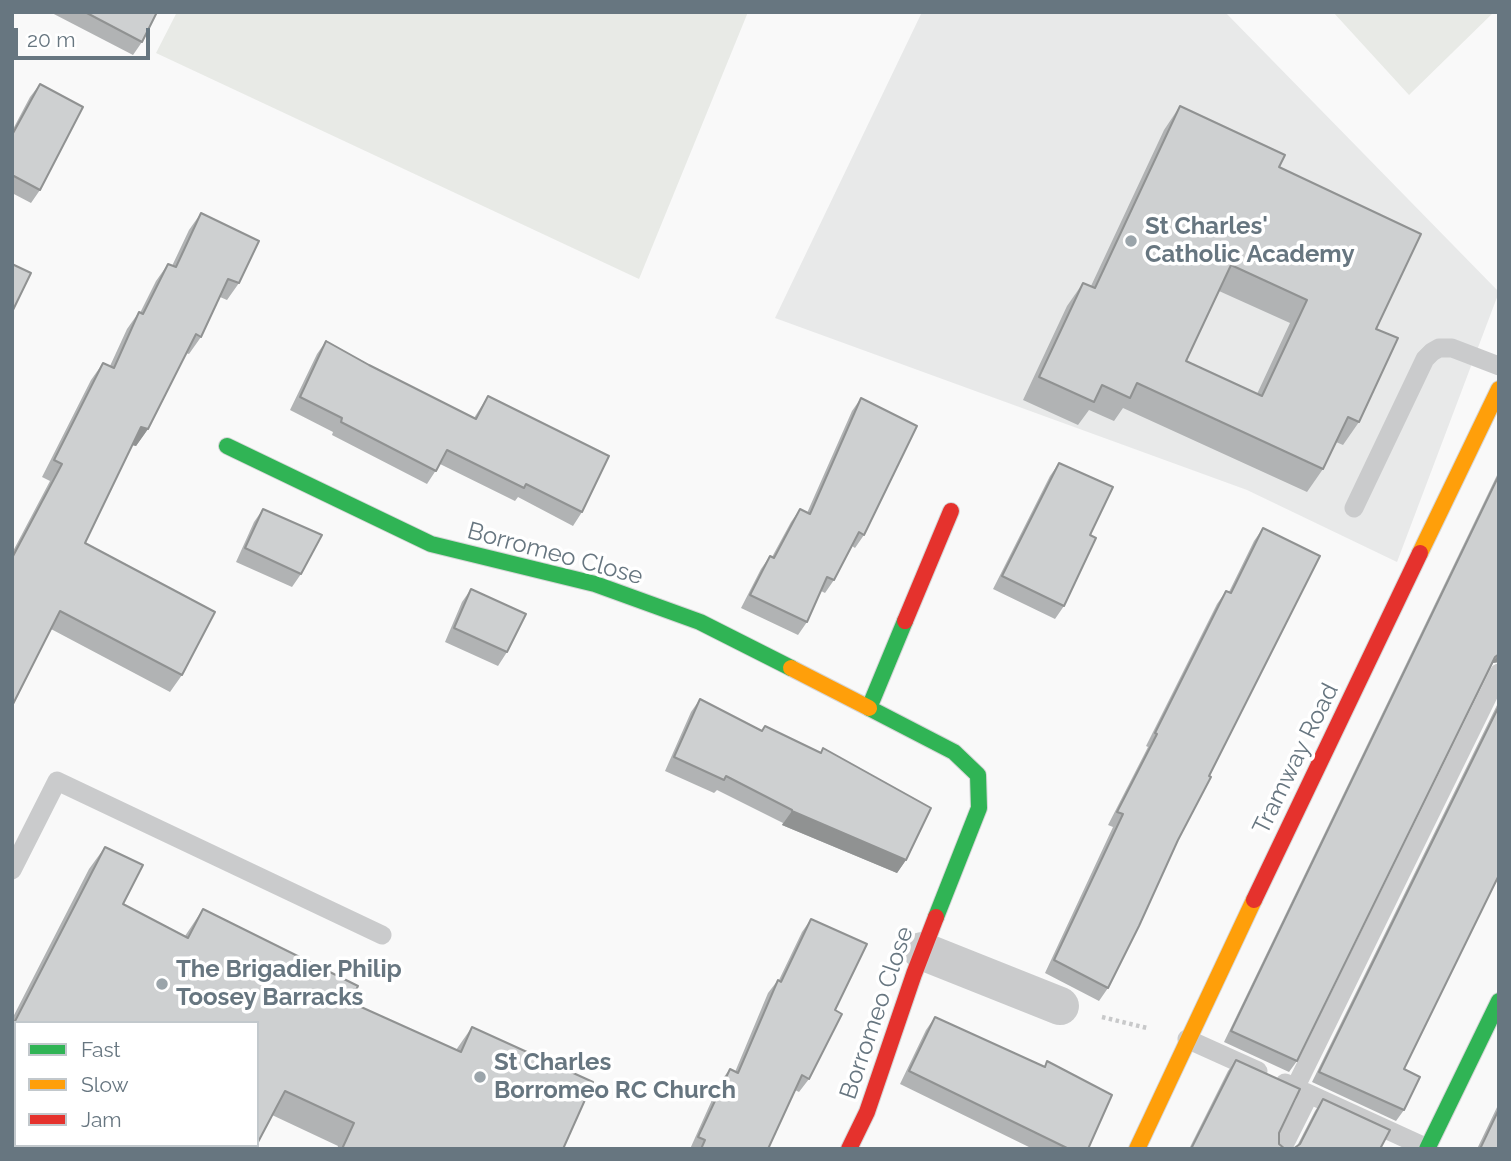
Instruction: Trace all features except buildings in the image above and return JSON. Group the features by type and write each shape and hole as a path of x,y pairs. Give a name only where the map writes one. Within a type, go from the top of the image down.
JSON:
{"street":[{"name":"Tramway Road","path":"1137,1149 1187,1039 1499,390"},
{"name":"Borromeo Close","path":"227,446 431,544 594,584 700,622 954,752 978,775 979,808 922,951 867,1112 849,1149"},
{"path":"869,708 951,511"},
{"path":"922,951 1060,1006"},
{"path":"1427,1149 1499,1001"}],"lane":[{"path":"1354,508 1425,359 1432,352 1439,348 1452,348 1499,366"},
{"path":"1282,1149 1302,1091 1499,673"},
{"path":"12,870 57,781 382,935"},
{"path":"1187,1039 1427,1149"}],"path":[{"path":"1060,1006 1187,1039"}],"shaded area":[{"path":"177,12 748,12 639,279 156,53"},
{"name":"St Charles' Catholic Academy","path":"922,12 1225,12 1499,292 1397,562 1247,490 775,318"},
{"path":"1333,12 1494,12 1409,95"}],"traffic: fast":[{"path":"227,446 431,544 595,584 700,622 791,668"},
{"path":"905,621 869,708 954,752 978,775 979,808 936,917"},
{"path":"1427,1149 1499,1001"}],"traffic: slow":[{"path":"1420,553 1499,389"},
{"path":"791,668 869,708"},
{"path":"1137,1149 1254,900"}],"traffic: jam":[{"path":"905,621 951,511"},
{"path":"1254,900 1420,553"},
{"path":"849,1149 867,1112 936,917"}],"place":[{"name":"St Charles' Catholic Academy","path":"1131,241"},
{"name":"The Brigadier Philip Toosey Barracks","path":"162,984"},
{"name":"St Charles Borromeo RC Church","path":"480,1077"}]}
